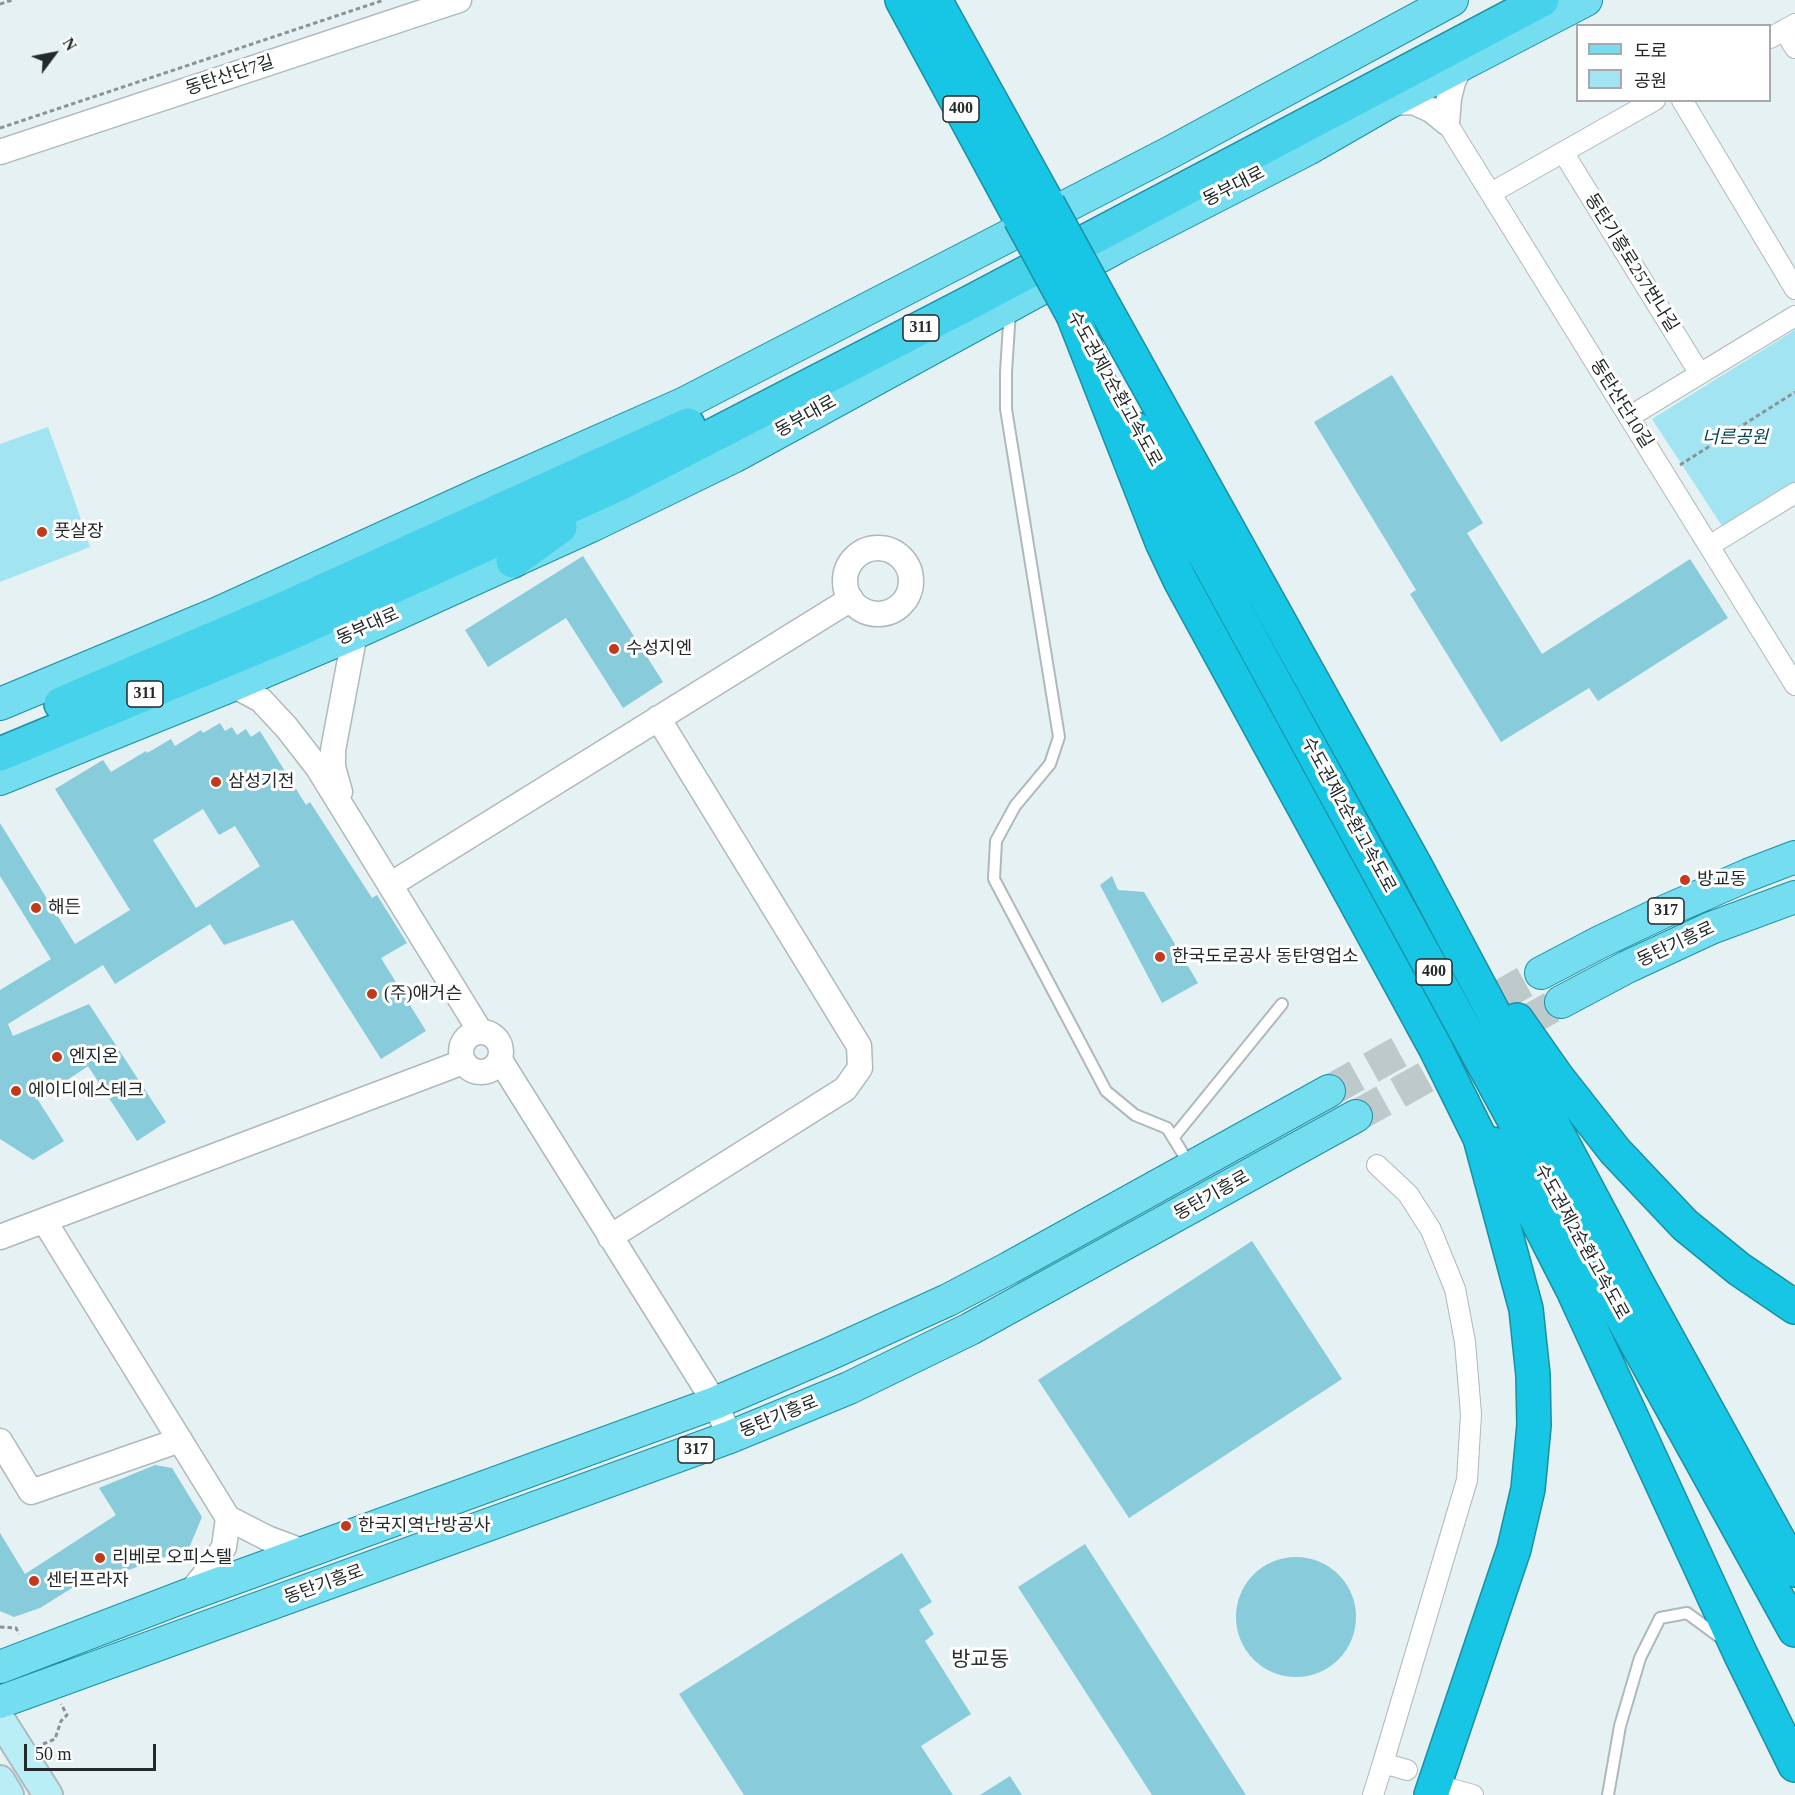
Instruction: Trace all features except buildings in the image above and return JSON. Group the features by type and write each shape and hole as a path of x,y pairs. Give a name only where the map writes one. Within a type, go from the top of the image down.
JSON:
{"highway":[{"name":"수도권제2순환고속도로","path":"902,0 1034,211 1087,307 1795,1630"},
{"name":"수도권제2순환고속도로","path":"935,0 1034,211"},
{"name":"311","path":"0,730 283,609 739,402 1501,0"},
{"name":"동부대로","path":"0,754 290,634 617,485 967,304 1542,0"},
{"name":"수도권제2순환고속도로","path":"1087,307 1416,867 1642,1293 1795,1570"},
{"path":"1087,307 1167,552 1435,1047 1480,1138 1526,1309 1533,1375 1534,1425 1528,1490 1514,1549 1441,1792"},
{"path":"216,614 322,574 474,503 645,444"},
{"path":"513,561 617,485"},
{"path":"1416,867 1504,1002 1557,1077 1615,1151 1685,1225 1739,1269 1795,1307"},
{"path":"1435,1047 1529,1204 1573,1290 1740,1653 1795,1765"}],"main road":[{"path":"0,704 216,614 683,404 1171,152 1452,0"},
{"name":"동부대로","path":"0,779 355,633 591,526 735,456 1119,246 1308,149 1388,103 1587,0"},
{"name":"동탄기흥로","path":"1541,973 1661,913 1795,857"},
{"name":"동탄기흥로","path":"1561,1002 1711,928 1795,897"},
{"name":"동탄기흥로","path":"0,1667 188,1595 715,1403 887,1329 948,1300 1074,1233 1329,1091"},
{"name":"동탄기흥로","path":"0,1702 730,1437 849,1388 970,1329 1356,1116"},
{"path":"0,1719 48,1795"},
{"path":"0,1780 9,1795"}],"street":[{"name":"동탄산단7길","path":"0,152 459,0"},
{"path":"1783,30 1795,48"},
{"path":"1447,123 1449,98 1461,65"},
{"path":"1388,103 1413,102 1431,110 1447,123"},
{"path":"1491,193 1651,102"},
{"path":"1683,102 1795,289"},
{"name":"동탄산단10길","path":"1447,123 1795,685"},
{"name":"동탄기흥로257번나길","path":"1563,152 1700,374"},
{"path":"1629,417 1795,315"},
{"path":"1709,546 1795,494"},
{"path":"390,885 851,599"},
{"path":"344,809 333,767 333,750 355,633"},
{"path":"233,685 261,700 318,768 480,1031"},
{"path":"610,1237 845,1089 860,1068 859,1047 658,718"},
{"path":"500,1060 491,1070 478,1072 467,1067 463,1062 461,1048 463,1042 473,1033 480,1031 494,1036 498,1041 501,1047 500,1060 715,1403 730,1437"},
{"path":"0,1238 463,1062"},
{"path":"1373,1795 1467,1480 1471,1414 1465,1342 1455,1289 1431,1230 1408,1194 1377,1165"},
{"path":"45,1222 228,1518 267,1538 307,1553"},
{"path":"0,1441 31,1492 180,1440"},
{"path":"188,1595 224,1547 228,1518"},
{"path":"1383,1763 1407,1770"},
{"path":"1441,1792 1473,1795"}],"lane":[{"path":"1010,305 1006,409 1059,737 1050,765 1015,806 996,841 994,879 1106,1091 1135,1115 1167,1128 1192,1167"},
{"path":"1173,1138 1282,1004"},
{"path":"1608,1795 1620,1726 1640,1658 1660,1618 1687,1613 1740,1653"}],"path":[{"path":"0,4 12,0"},
{"path":"0,128 384,0"},
{"path":"1664,474 1795,392"},
{"path":"0,1627 16,1628"},
{"path":"55,1739 61,1721 67,1715"}],"green space":[{"name":"너른공원","path":"1795,330 1795,484 1724,529 1652,419"},
{"path":"48,427 90,547 0,582 0,444"}],"tunnel":[{"path":"1329,1091 1541,973"},
{"path":"1356,1116 1561,1002"}],"place":[{"name":"풋살장","path":"42,532"},
{"name":"수성지엔","path":"614,649"},
{"name":"삼성기전","path":"216,782"},
{"name":"방교동","path":"1685,880"},
{"name":"해든","path":"36,908"},
{"name":"한국도로공사 동탄영업소","path":"1160,957"},
{"name":"(주)애거슨","path":"372,994"},
{"name":"엔지온","path":"57,1057"},
{"name":"에이디에스테크","path":"16,1091"},
{"name":"한국지역난방공사","path":"346,1526"},
{"name":"리베로 오피스텔","path":"100,1558"},
{"name":"센터프라자","path":"34,1581"}],"district":[{"name":"방교동","path":"980,1660"}]}
